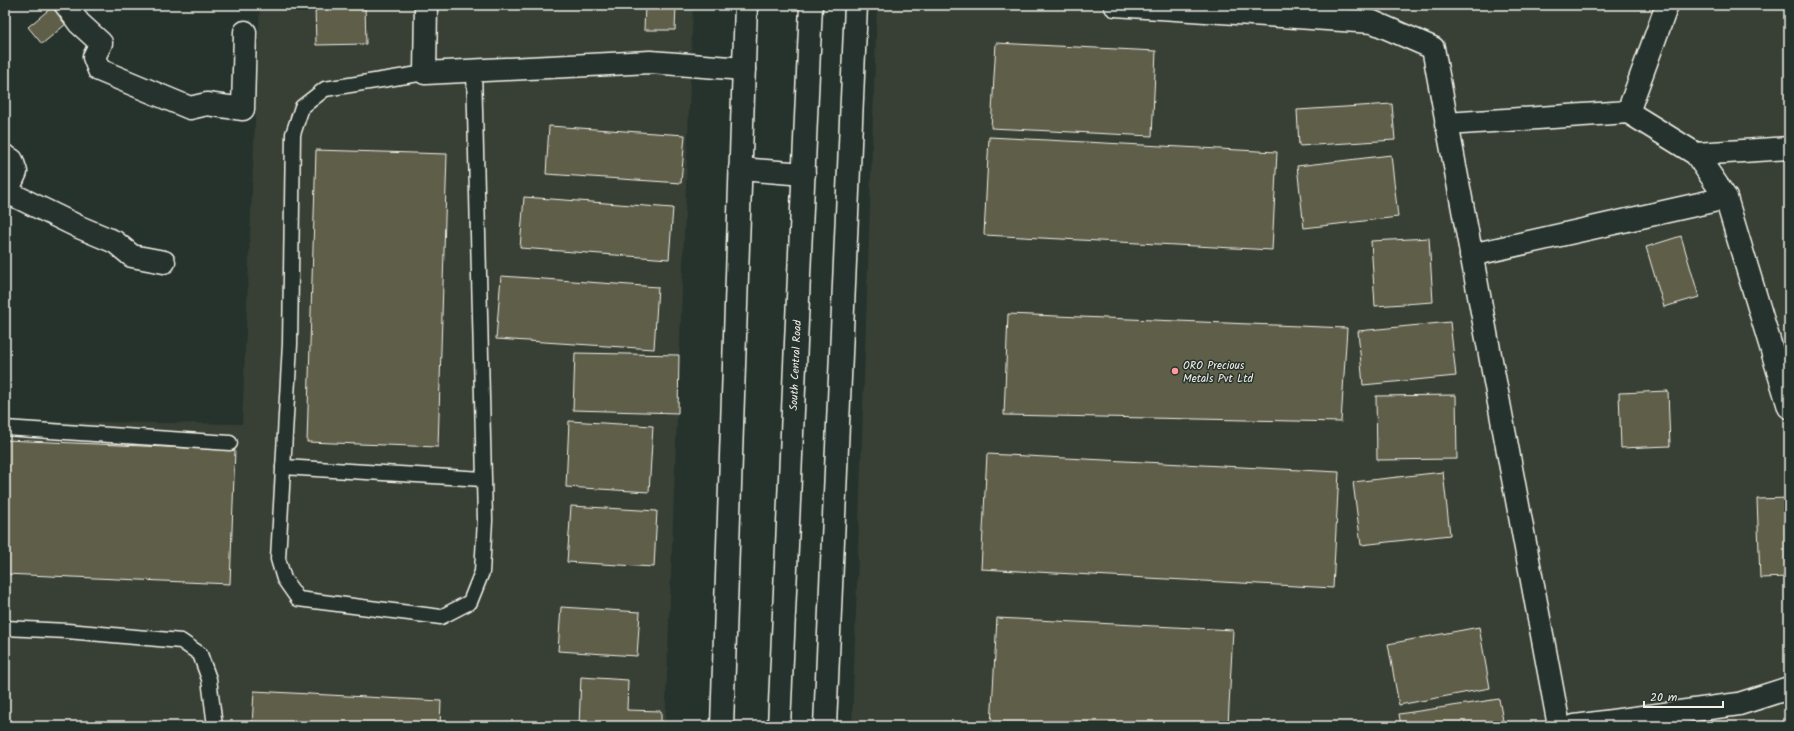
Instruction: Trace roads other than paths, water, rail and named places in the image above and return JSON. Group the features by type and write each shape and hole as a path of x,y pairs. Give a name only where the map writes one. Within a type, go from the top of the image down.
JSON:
{"street":[{"path":"66,5 79,23 101,44 94,57 99,70 190,108 207,104 243,109 244,32"},
{"path":"426,5 425,73 650,62 744,69"},
{"path":"722,726 746,5"},
{"name":"South Central Road","path":"779,726 811,5"},
{"path":"825,726 856,5"},
{"path":"1115,5 1373,22 1433,48 1559,726"},
{"path":"1628,112 1668,5"},
{"path":"1446,124 1628,112 1696,154 1726,198 1789,407"},
{"path":"1696,154 1789,148"},
{"path":"5,156 12,160 16,172 7,192 79,227 115,242 132,256 164,262"},
{"path":"740,169 804,174"},
{"path":"1471,256 1726,198"},
{"path":"1574,726 1739,704 1789,688"}],"lane":[{"path":"425,73 325,89 302,107 293,134 290,344 278,559 284,579 298,599 441,617 470,602 482,572 485,520 474,70"},
{"path":"5,428 230,443"},
{"path":"283,467 484,479"},
{"path":"5,628 68,631 181,641 200,654 209,679 215,726"}],"place":[{"name":"ORO Precious Metals Pvt Ltd","path":"1175,371"}]}
